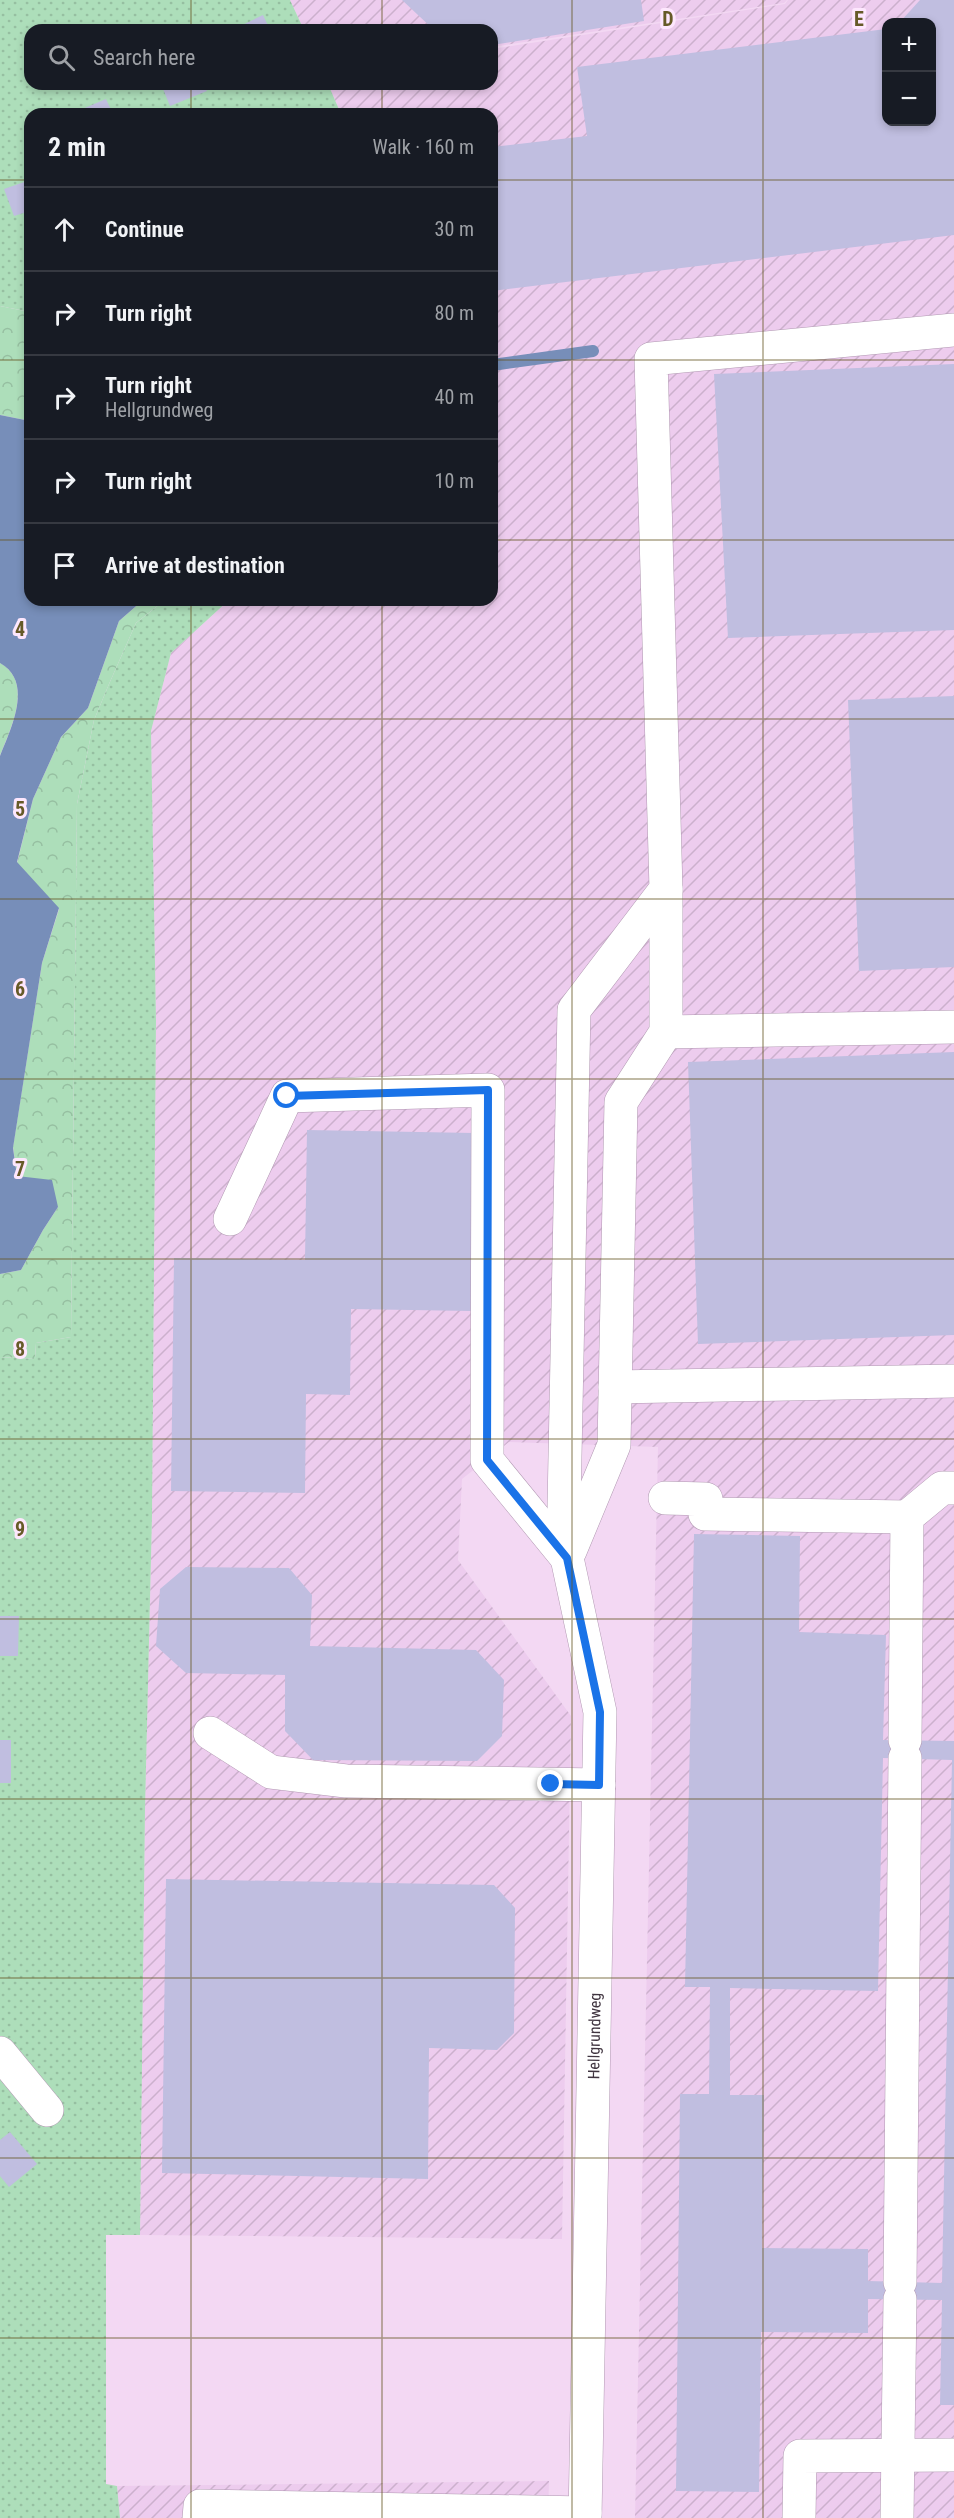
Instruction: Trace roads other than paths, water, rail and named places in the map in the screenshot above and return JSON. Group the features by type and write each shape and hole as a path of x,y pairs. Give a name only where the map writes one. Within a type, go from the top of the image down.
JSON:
{"street":[{"path":"230,1219 287,1096 488,1090 487,1460 567,1558 614,1445 621,1102 666,1032 666,889 651,359 954,330"},
{"name":"Hellgrundweg","path":"585,2516 600,1712 567,1558 564,1506 574,1010 666,889"},
{"path":"666,1032 954,1028"},
{"path":"615,1387 954,1381"},
{"path":"665,1498 706,1499 705,1514 907,1518 942,1488 954,1488"},
{"path":"897,2518 907,1518"},
{"path":"210,1733 271,1772 346,1781 599,1785"},
{"path":"0,2053 47,2110"},
{"path":"799,2518 800,2456 954,2455"},
{"path":"199,2518 200,2506 585,2516"}],"water":[{"path":"0,415 24,420 24,606 136,606 119,621 88,708 61,737 33,799 17,862 59,908 42,963 13,1148 17,1176 52,1180 58,1207 21,1270 0,1274 0,756 14,719 18,693 16,682 10,671 0,663"}],"waterway":[{"path":"498,364 593,351"}]}
